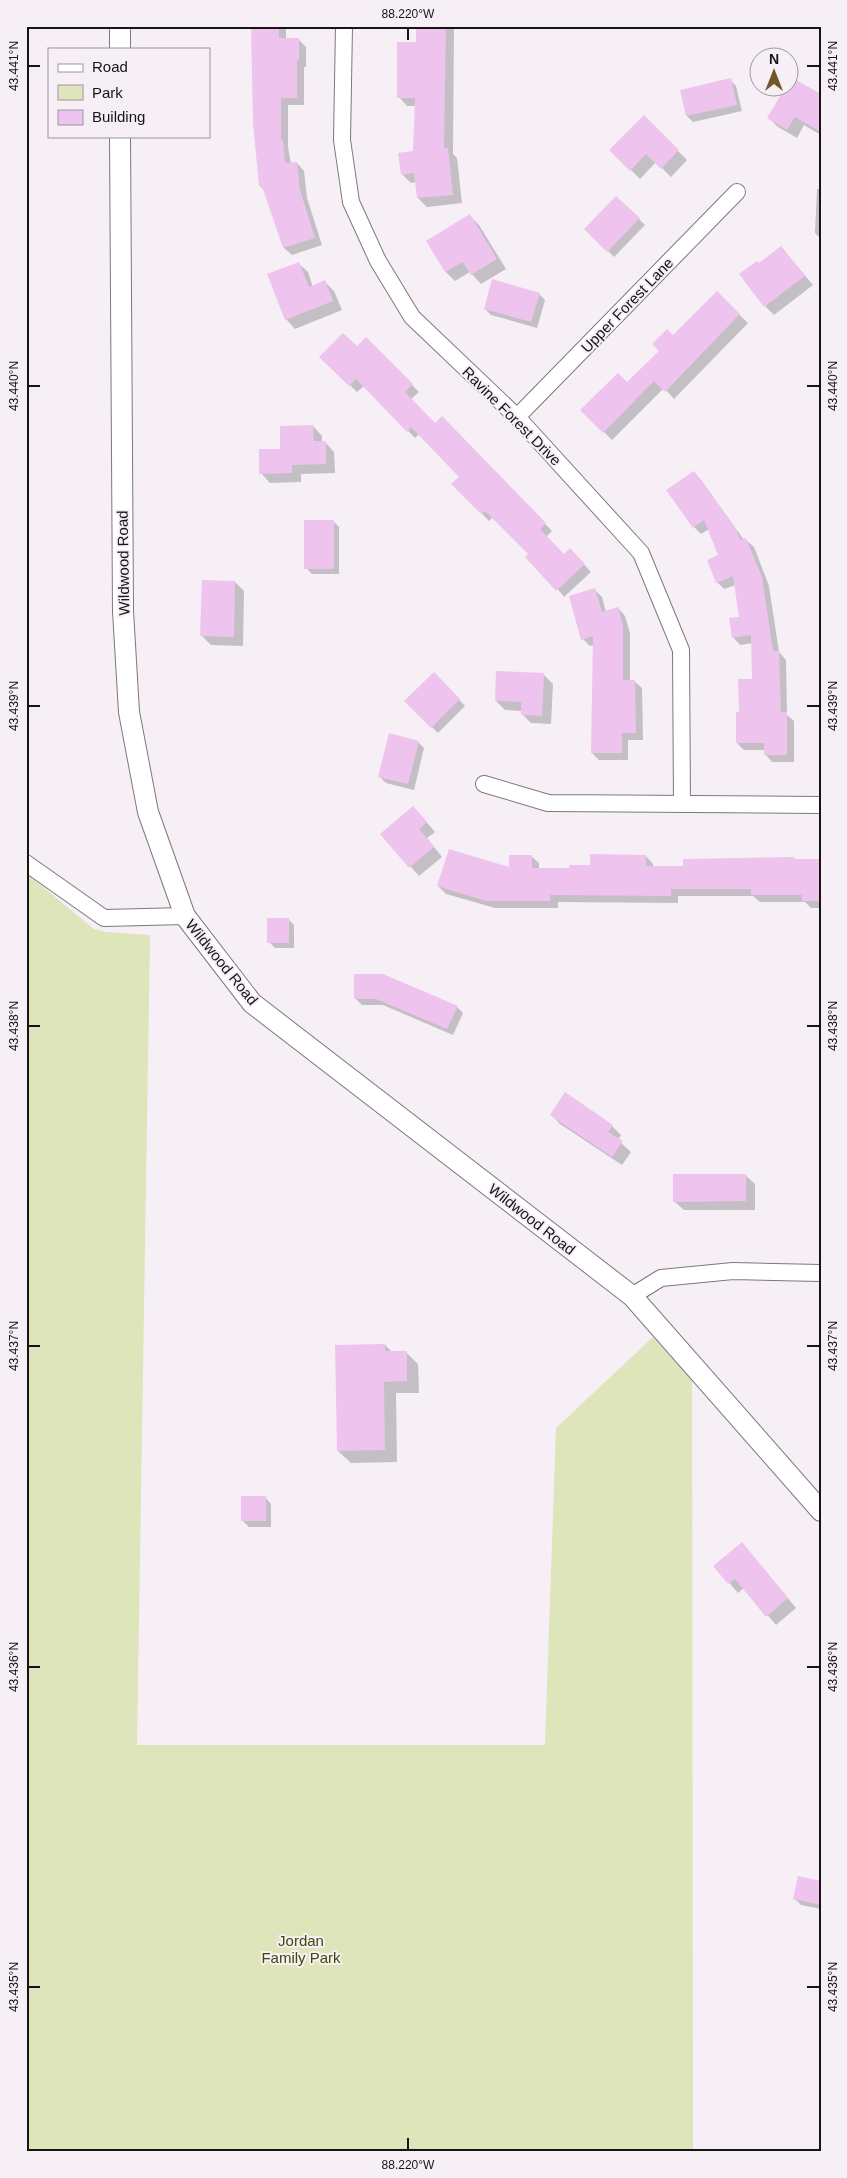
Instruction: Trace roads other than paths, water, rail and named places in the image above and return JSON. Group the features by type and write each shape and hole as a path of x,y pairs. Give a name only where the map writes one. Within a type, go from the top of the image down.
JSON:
{"street":[{"path":"120,26 120,48"},
{"name":"Ravine Forest Drive","path":"344,26 342,140 351,202 378,261 412,317 517,417 641,553 681,650 682,804"},
{"name":"Wildwood Road","path":"120,138 123,612 129,712 148,812 185,916 252,1003 632,1296 821,1511"},
{"name":"Upper Forest Lane","path":"517,417 737,192"},
{"path":"484,784 548,803 821,805"},
{"path":"26,863 104,918 185,916"},
{"path":"632,1296 661,1278 733,1272 821,1273"}],"park label":[{"name":"Jordan Family Park","path":"301,1948"}]}
